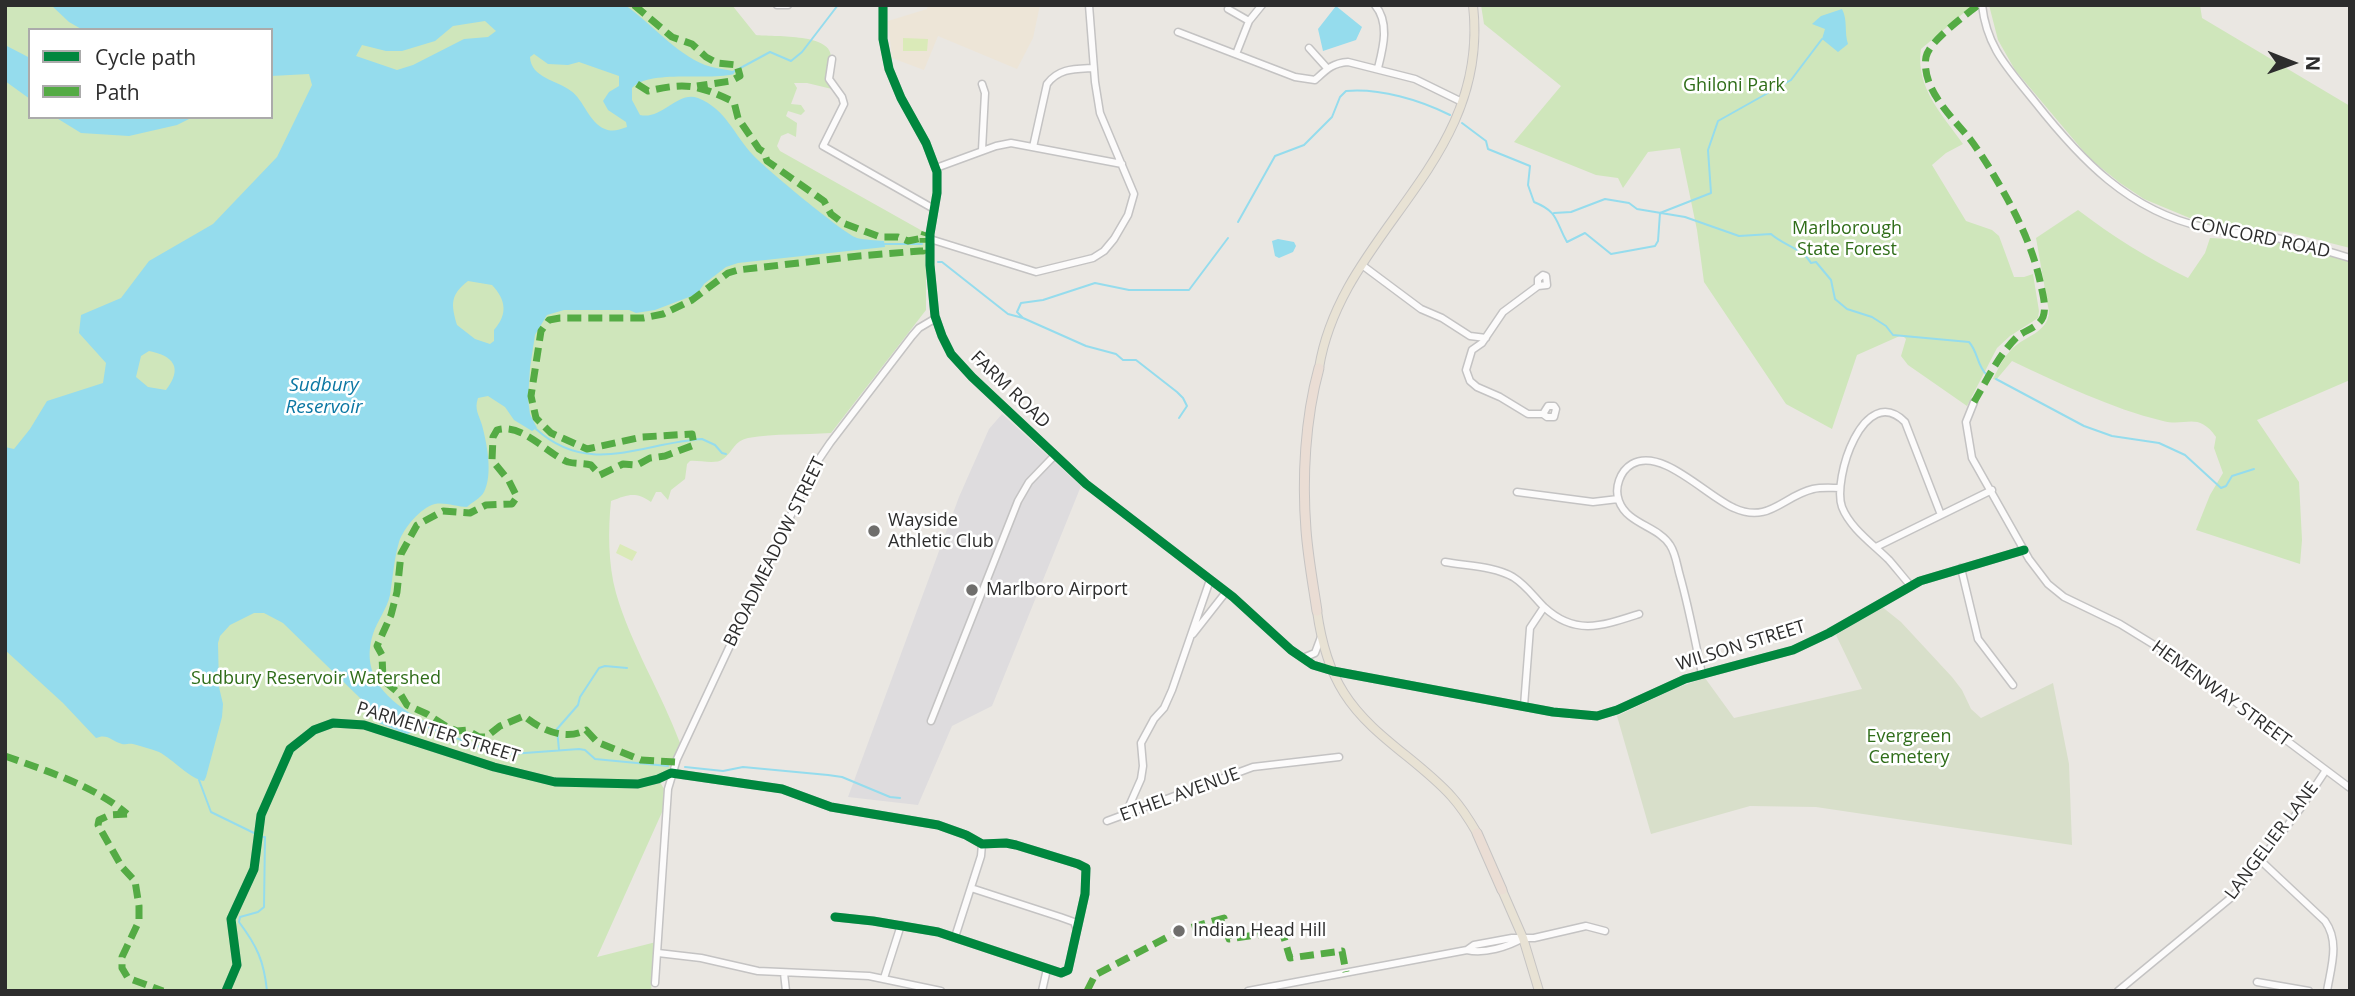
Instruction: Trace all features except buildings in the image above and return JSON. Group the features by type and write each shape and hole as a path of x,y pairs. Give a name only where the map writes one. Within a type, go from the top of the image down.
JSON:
{"highway":[{"path":"1317,611 1307,539 1305,498 1309,426 1319,368"},
{"path":"1477,833 1502,890"}],"main road":[{"path":"1319,368 1334,315 1363,265 1429,171 1451,132 1462,102 1473,51 1473,5"},
{"path":"1317,611 1321,637 1343,693 1357,711 1446,790 1477,833"},
{"path":"1502,890 1523,938 1539,991"}],"street":[{"path":"777,5 788,5"},
{"name":"FARM ROAD","path":"883,5 883,39 890,69 901,98 926,143 936,168 938,182 930,239 930,265 936,318 946,345 958,362 1055,455 1110,503 1226,592 1287,647 1313,665 1333,671"},
{"path":"930,239 1036,272 1093,258 1115,239 1134,194 1100,113 1093,68 1089,5"},
{"path":"1236,54 1249,21 1262,5"},
{"path":"1376,5 1384,32 1378,68"},
{"name":"CONCORD ROAD","path":"1982,5 1988,36 2003,64 2082,159 2133,198 2165,215 2194,225 2276,238 2350,258"},
{"path":"1228,9 1249,21"},
{"path":"1178,32 1309,80 1315,80 1327,68 1337,63 1348,62 1415,79 1462,102"},
{"path":"1308,48 1327,68"},
{"path":"832,59 829,79 844,104 823,146 934,209"},
{"path":"1034,147 1047,84 1061,71 1093,68"},
{"path":"982,84 985,93 982,150"},
{"path":"936,168 982,150 1011,143 1122,164"},
{"path":"1363,265 1421,309 1471,336 1486,338"},
{"path":"1538,286 1503,312 1486,338 1472,350 1466,364 1470,381 1477,387 1528,414 1543,414"},
{"name":"BROADMEADOW STREET","path":"655,983 671,773 813,468 912,336 919,328 936,318"},
{"path":"1471,336 1472,350"},
{"name":"HEMENWAY STREET","path":"1974,402 1967,415 1972,458 2025,550 2048,584 2064,597 2120,624 2182,662 2350,788"},
{"path":"1910,585 1854,526 1841,505 1840,488 1850,453 1858,431 1866,419 1877,413 1897,415 1908,429 1941,514"},
{"path":"931,721 1018,502 1029,482 1055,455"},
{"path":"1702,674 1672,547 1658,533 1630,516 1618,499 1619,481 1624,470 1635,462 1657,460 1733,508 1745,512 1771,510 1812,489 1840,488"},
{"path":"1876,547 1992,489"},
{"path":"1517,492 1593,502 1618,499"},
{"name":"WILSON STREET","path":"1333,671 1566,714 1597,716 1702,674 1802,646 1910,585 2025,550"},
{"path":"1445,562 1511,576 1544,607 1574,625 1586,627 1639,614"},
{"path":"1961,568 1978,639 2013,685"},
{"path":"1126,813 1136,794 1143,769 1141,743 1154,719 1164,708 1210,580"},
{"path":"1190,638 1226,592"},
{"path":"1524,706 1530,628 1544,607"},
{"path":"1303,658 1315,653 1321,637"},
{"name":"PARMENTER STREET","path":"226,991 237,965 231,919 254,869 261,815 290,749 314,730 333,723 354,722 494,767 555,782 627,784 658,779 671,773"},
{"name":"ETHEL AVENUE","path":"1107,821 1253,767 1339,757"},
{"name":"LANGELIER LANE","path":"2118,991 2233,896 2300,809 2326,770"},
{"path":"671,773 782,789 831,807 910,818 967,835 982,844 1016,845 1086,868 1085,894 1068,970 1061,973 955,937 901,925 835,917"},
{"path":"955,937 982,844"},
{"path":"2260,860 2331,929 2334,953 2328,991"},
{"path":"971,888 1074,922 1076,927"},
{"path":"884,978 901,925"},
{"path":"1248,991 1467,950 1476,952 1514,944 1523,938 1586,926 1605,931"},
{"path":"658,953 701,958 758,971 884,978 941,991"},
{"path":"1042,991 1047,969"},
{"path":"784,973 786,991"},
{"path":"1291,991 1298,981"},
{"path":"2256,982 2309,991"}],"shaded area":[{"path":"928,5 1040,5 1033,38 1017,69 938,36 924,70 892,58 888,21 927,9"},
{"path":"1002,414 1081,486 992,706 952,726 918,805 848,797 959,497 989,429"}],"green space":[{"name":"Sudbury Reservoir Watershed","path":"5,5 732,5 756,35 811,40 828,49 831,59 826,78 833,86 832,89 794,83 797,88 791,104 801,105 805,111 801,115 788,111 786,116 797,123 796,137 788,133 781,136 777,146 780,151 926,233 926,310 831,433 748,438 737,444 720,461 690,461 685,479 671,490 668,500 661,492 656,492 651,502 631,495 611,501 609,547 616,593 680,743 660,782 664,789 663,810 597,957 656,942 651,991 5,991"},
{"path":"1481,5 1973,5 1921,49 1920,63 1926,89 1963,144 1932,165 1966,221 1992,230 1999,236 2014,277 2033,274 2038,318 1997,348 1967,406 1908,365 1901,356 1906,339 1902,335 1857,355 1832,429 1786,404 1704,282 1697,230 1680,148 1648,152 1623,188 1618,178 1596,175 1514,142 1561,86 1484,24"},
{"path":"1989,5 2200,5 2202,18 2350,106 2350,248 2287,232 2204,226 2144,199 2120,183 2090,159 2015,70 1998,40"},
{"path":"903,38 928,39 927,51 903,51"},
{"path":"2078,210 2131,247 2188,278 2205,253 2210,238 2287,242 2350,259 2350,380 2257,420 2299,482 2302,540 2300,564 2196,530 2210,495 2223,473 2214,448 2216,437 2203,424 2163,421 2124,409 2086,395 2012,361 1996,380 1993,379 2008,353 2040,330 2048,319 2036,238"},
{"path":"620,544 637,552 632,561 616,553"},
{"name":"Evergreen Cemetery","path":"1881,606 1901,622 1952,677 1971,709 1981,718 2053,683 2069,764 2072,845 1816,807 1750,806 1651,834 1617,716 1676,688 1705,678 1734,718 1862,689 1836,635"}],"water":[{"name":"Sudbury Reservoir","path":"51,5 625,5 694,60 733,71 734,74 665,77 640,82 632,88 632,100 640,115 656,113 684,98 698,98 708,103 723,116 753,155 805,200 849,234 857,238 884,241 885,247 738,263 726,267 704,284 697,294 655,310 636,313 629,310 564,310 547,315 535,335 530,368 528,399 530,414 537,428 532,431 514,420 505,407 488,396 478,398 477,409 488,459 488,477 484,492 467,507 435,504 424,509 413,519 399,542 389,600 373,634 370,664 381,688 401,707 426,722 424,730 406,734 379,723 377,716 359,697 283,623 264,613 254,613 230,625 220,636 219,687 223,704 222,717 206,777 204,781 199,780 159,752 133,744 122,744 106,737 96,738 63,703 5,650 5,447 14,449 47,401 103,383 106,363 79,333 81,315 121,298 149,261 213,224 277,157 312,85 309,74 273,76 273,28 80,28","holes":["485,21 496,31 488,37 464,39 413,65 397,70 356,56 362,45 386,51 402,51 435,41 453,26","534,54 548,64 568,65 579,62 619,76 619,86 609,92 603,101 608,110 626,122 627,127 608,130 599,126 571,91 535,70 530,57","468,281 492,285 504,307 502,318 494,330 494,341 490,344 475,339 457,325 454,300 458,291","149,351 165,356 173,364 174,375 166,390 148,387 136,377 141,356"]},
{"path":"1336,6 1362,27 1356,40 1323,51 1318,29"},
{"path":"1842,9 1848,44 1838,52 1822,39 1825,29 1812,24 1821,16"},
{"path":"5,45 28,57 28,98 5,81"},
{"path":"58,119 189,119 177,125 129,136 81,133"},
{"path":"1278,239 1294,242 1296,246 1293,252 1279,258 1275,256 1272,241"}],"waterway":[{"path":"733,72 770,52 791,61 802,52 838,5"},
{"path":"1462,123 1486,141 1488,149 1530,166 1528,185 1534,202 1552,214 1567,242 1585,233 1611,254 1655,246 1658,241 1660,213 1711,193 1708,150 1718,121 1791,80 1822,39"},
{"path":"1238,222 1275,156 1304,145 1332,117 1340,97 1346,91 1372,91 1400,96 1450,115"},
{"path":"1554,213 1571,212 1605,199 1629,203 1637,209 1685,217 1739,236 1771,234 1803,254 1811,263 1816,262 1831,280 1835,299 1847,309 1872,317 1886,326 1893,335 1969,342 1986,374"},
{"path":"938,262 942,262 1008,314 1023,318 1017,312 1021,303 1043,300 1095,283 1129,290 1189,290 1228,238"},
{"path":"884,244 922,244"},
{"path":"1023,318 1086,346 1116,354 1123,360 1136,360 1183,398 1187,406 1179,418"},
{"path":"1996,379 2084,426 2112,436 2159,443 2185,455 2221,488 2226,486 2232,476 2254,469"},
{"path":"536,429 556,443 576,451 596,454 702,439 726,454"},
{"path":"559,750 557,729 578,705 580,697 599,668 627,668"},
{"path":"425,726 485,749 511,754 579,749 585,750 595,759 668,766"},
{"path":"685,767 723,771 743,767 842,777 890,797 900,798"},
{"path":"199,780 211,812 254,833"},
{"path":"263,837 264,907 258,912 240,917 239,922 259,954 267,991"}],"marked path":[{"path":"634,5 672,37 692,44 706,57 717,63 737,65 740,76 731,81 697,86"},
{"path":"1974,402 2005,351 2018,336 2039,323 2045,308 2037,268 2016,216 1980,153 1939,102 1928,80 1926,57 1929,51 1948,29 1978,5"},
{"path":"637,84 648,91 692,87 734,102 738,118 759,149 764,152 767,161 824,201 831,214 843,223 880,237 898,237 908,241 923,238 925,232"},
{"path":"675,762 641,760 597,742 586,730 562,734 538,726 524,716 500,726 486,737 479,737 467,730 457,731 447,727 407,705 401,695 383,680 382,655 377,646 391,615 397,592 401,554 417,525 443,511 470,513 486,505 512,504 517,497 509,481 492,460 493,437 497,430 515,430 568,462 591,465 600,475 623,464 637,465 650,458 665,456 694,445 692,434 642,437 587,449 551,433 536,418 531,396 541,331 549,320 643,318 663,314 692,300 728,273 738,270 923,251 923,238"},
{"path":"5,756 85,787 127,814"},
{"path":"127,814 110,815 99,820 98,825 122,867 135,881 139,921 122,957 122,968 128,978 163,991"},
{"path":"1087,991 1095,975 1179,931 1224,918 1229,939 1282,931 1290,958 1342,951 1346,972"}],"cycle path":[{"path":"883,5 883,39 889,69 901,98 926,143 937,172 937,193 930,234 930,265 935,316 951,354 1086,484 1233,597 1291,650 1313,665 1553,712 1597,716 1617,710 1685,679 1793,650 1829,633 1920,581 2024,550"},
{"path":"226,991 237,965 231,919 254,869 261,815 290,749 314,730 333,723 364,725 494,767 555,782 638,784 671,773 782,789 831,807 938,825 982,844 1016,845 1086,868 1085,894 1068,970 1061,973 938,932 835,917"}],"place":[{"name":"Wayside Athletic Club","path":"874,531"},
{"name":"Marlboro Airport","path":"972,590"},
{"name":"Indian Head Hill","path":"1179,931"}],"park label":[{"name":"Ghiloni Park","path":"1734,86"},
{"name":"Marlborough State Forest","path":"1847,239"}]}
